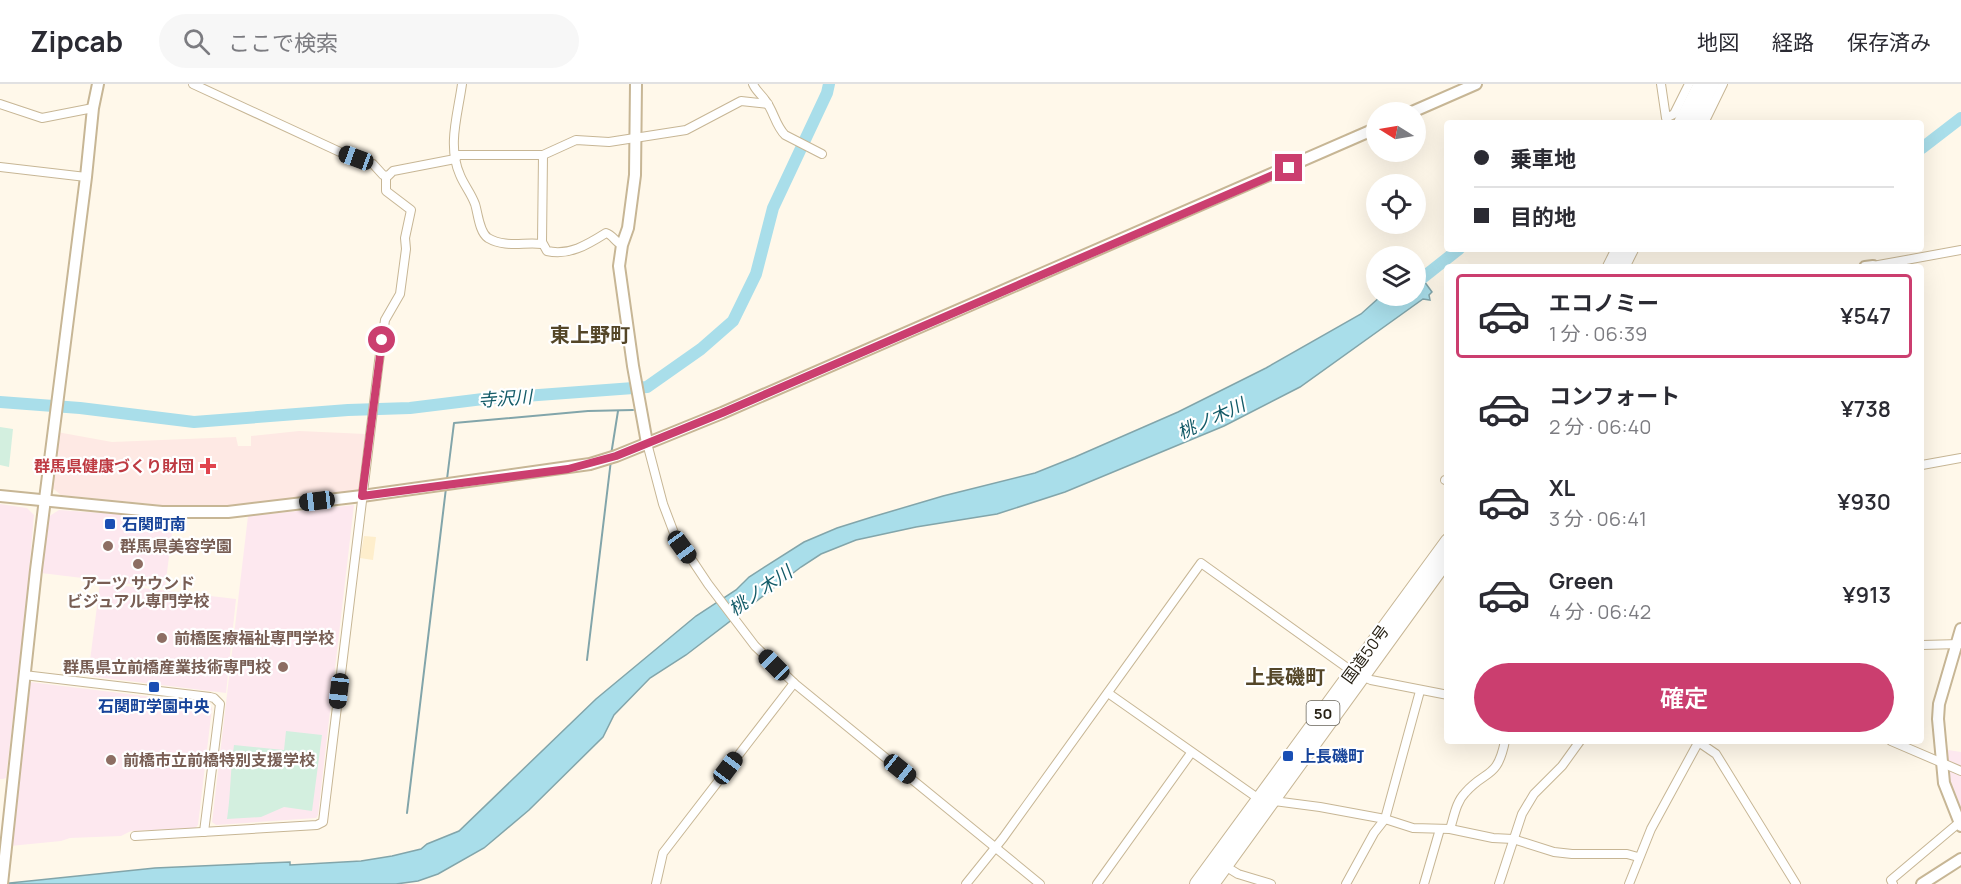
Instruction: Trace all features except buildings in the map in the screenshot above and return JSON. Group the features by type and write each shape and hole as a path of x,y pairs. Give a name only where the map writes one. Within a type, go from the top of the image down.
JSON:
{"highway":[{"path":"1683,120 1701,84"},
{"path":"1694,120 1712,84"},
{"name":"国道50号","path":"1197,884 1265,800 1357,674 1444,547"},
{"name":"国道50号","path":"1357,674 1444,563"},
{"name":"国道50号","path":"1212,884 1225,867 1265,800"}],"street":[{"path":"2,884 24,675 93,108 98,84"},
{"path":"135,836 321,824 385,320 400,294 406,249 405,238 411,210 386,191 386,176 373,164 340,152 194,84"},
{"path":"462,84 454,134 455,159 474,203 484,235 506,244 542,244"},
{"path":"636,84 633,202 622,245 619,277 647,443 663,504 674,533 708,584 749,638 794,683 1040,884"},
{"path":"753,84 768,104 780,130 787,137 819,153"},
{"path":"1661,84 1666,118 1674,114 1689,84"},
{"path":"1705,120 1723,84"},
{"path":"1426,106 1472,85"},
{"path":"386,176 393,171 455,159 458,154 543,155 576,140 600,143 686,130 741,101 768,104"},
{"path":"0,104 42,118 93,108"},
{"path":"0,496 162,512 228,512 568,469 604,460 784,386 1366,133"},
{"path":"543,155 542,244 547,251 564,253 592,242 606,233 622,245"},
{"path":"0,167 86,177"},
{"path":"1880,264 1961,250"},
{"path":"1924,465 1961,458"},
{"path":"966,884 996,848 1201,563 1357,674 1420,691 1444,694"},
{"path":"1893,884 1891,880 1960,823 1944,783 1939,704 1959,644 1961,629"},
{"path":"1924,645 1959,644"},
{"path":"24,675 210,697 218,701 220,704 204,832"},
{"path":"656,884 663,853 794,683"},
{"path":"1346,884 1374,833 1385,819 1420,691"},
{"path":"1108,693 1191,753 1265,800 1385,819 1413,828 1450,829 1513,839 1554,852 1627,854 1638,857"},
{"path":"1450,829 1458,804 1465,792 1496,769 1503,744"},
{"path":"1498,884 1522,814 1534,794 1562,766 1578,744"},
{"path":"1629,884 1651,829 1696,744"},
{"path":"1702,744 1716,754 1796,884"},
{"path":"1898,744 1961,771"},
{"path":"1097,884 1191,753"},
{"path":"0,785 12,786"},
{"path":"1425,884 1440,829"},
{"path":"1922,884 1961,859"},
{"path":"1225,867 1238,874 1271,884"}],"shaded area":[{"name":"群馬県健康づくり財団","path":"299,431 366,434 360,490 251,505 181,507 61,495 50,486 57,432 112,442 236,437 238,446 251,446 251,436"},
{"path":"0,504 27,508 34,515 6,778 3,779 0,779"},
{"name":"群馬県立前橋産業技術専門校","path":"354,505 318,815 316,818 216,825 212,822 248,516"},
{"name":"群馬県美容学園","path":"59,510 174,518 165,588 41,573 48,517"},
{"path":"364,536 376,537 373,560 360,558"},
{"name":"前橋医療福祉専門学校","path":"100,583 236,599 226,693 88,676"},
{"name":"前橋市立前橋特別支援学校","path":"30,682 210,704 212,708 198,825 195,828 131,831 121,836 70,838 10,846 25,685"},
{"path":"1948,750 1961,752 1961,770 1948,764"},
{"path":"1951,771 1961,775 1961,807 1950,780"}],"green space":[{"path":"0,427 13,429 9,467 0,465"},
{"path":"286,731 322,735 312,811 284,807 261,817 227,819 234,745 284,750"}],"water":[{"path":"1426,284 1432,292 1429,295 1430,300 1426,299"},
{"path":"1370,306 1413,306 1300,387 1224,426 1065,492 997,514 916,527 856,540 821,554 686,655 650,678 614,715 603,737 529,810 484,848 438,874 418,881 396,884 0,884 155,868 361,861 421,849 427,844 459,831 596,699 696,616 736,590 749,577 804,542 872,517 1035,473 1075,457 1178,412 1266,368 1361,314"}],"waterway":[{"name":"寺沢川","path":"0,402 80,408 194,422 348,410 410,408 483,399 647,387 701,349 733,321 756,274 773,208 827,93 829,84"},
{"name":"桃ノ木川","path":"1924,146 1961,118"},
{"name":"桃ノ木川","path":"1426,275 1455,252"},
{"path":"447,479 454,423 588,411 633,410"},
{"path":"611,455 618,411"},
{"path":"587,660 611,460"},
{"path":"407,813 446,488"}],"place":[{"name":"群馬県健康づくり財団","path":"208,466"},
{"name":"石関町南","path":"110,524"},
{"name":"群馬県美容学園","path":"108,546"},
{"name":"アーツ サウンド ビジュアル専門学校","path":"138,564"},
{"name":"前橋医療福祉専門学校","path":"162,638"},
{"name":"群馬県立前橋産業技術専門校","path":"283,667"},
{"name":"石関町学園中央","path":"154,687"},
{"name":"上長磯町","path":"1288,756"},
{"name":"前橋市立前橋特別支援学校","path":"111,760"}],"district":[{"name":"東上野町","path":"590,334"},
{"name":"上長磯町","path":"1285,676"}],"route":[{"path":"382,340 362,496 568,469 616,456 722,413 1289,168"}]}
